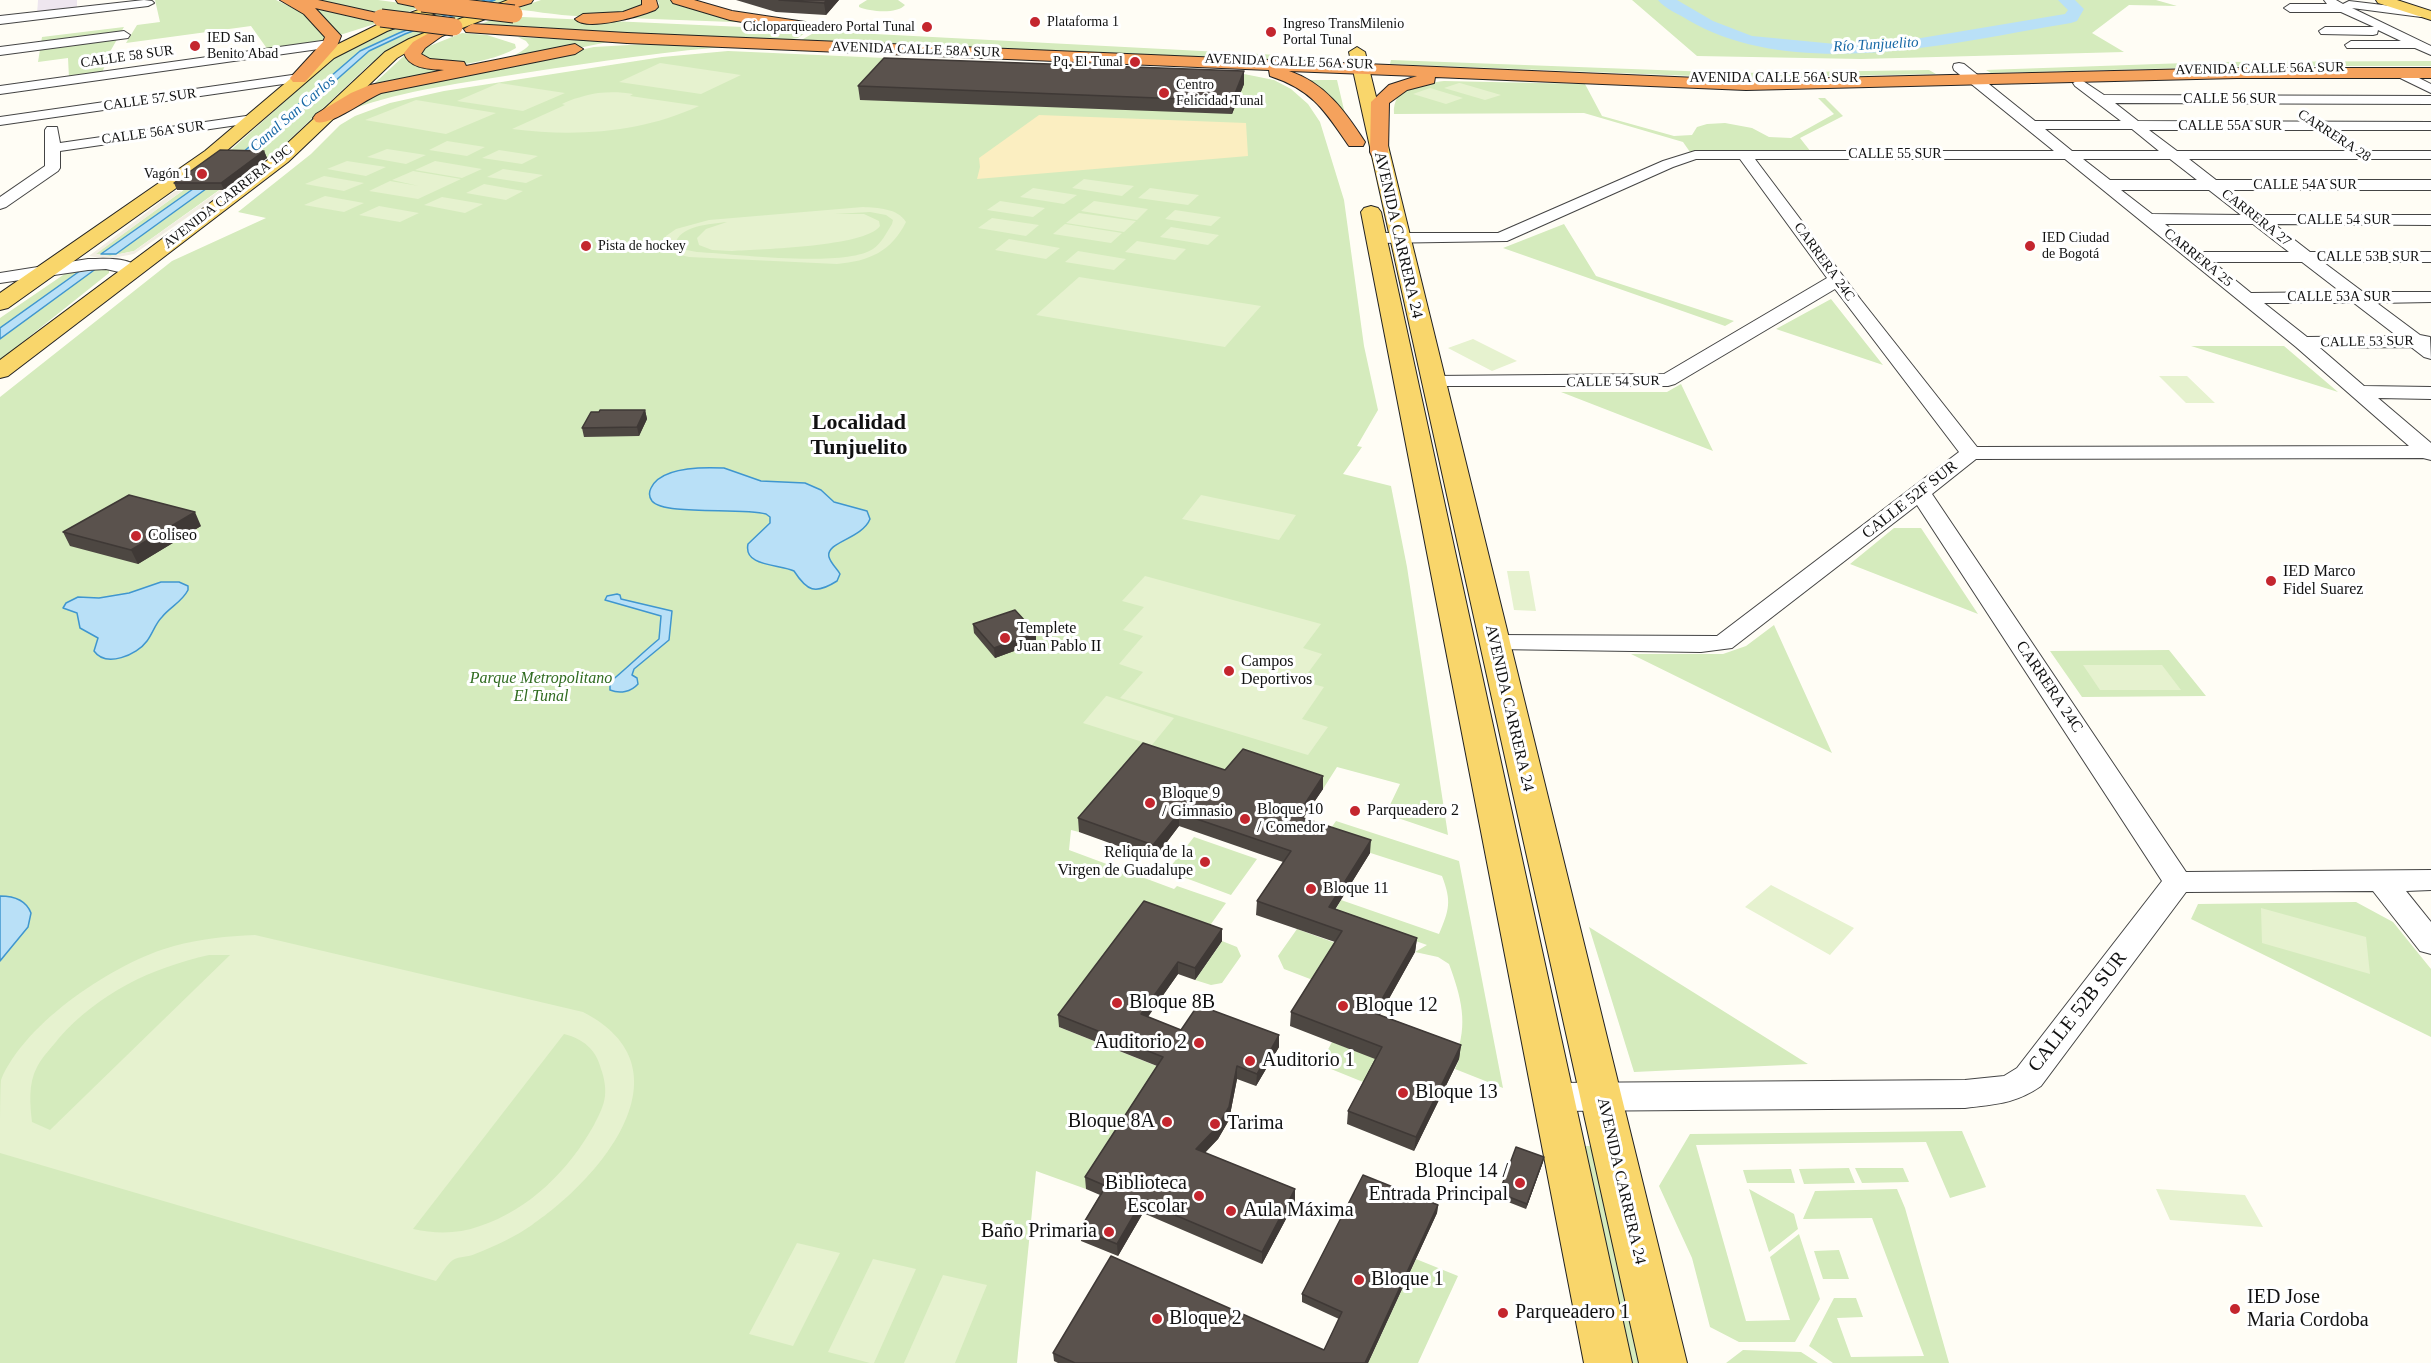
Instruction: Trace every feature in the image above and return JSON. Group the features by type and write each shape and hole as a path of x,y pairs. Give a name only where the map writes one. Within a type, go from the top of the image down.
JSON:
{"highway":[{"path":"288,0 309,11 332,34 333,38 299,78"},
{"path":"297,0 381,18 479,30 511,38 522,45 521,48 500,58 468,65 438,66 417,61 413,57 415,48 438,33"},
{"path":"403,0 422,3 518,4 532,15"},
{"path":"649,0 650,6 634,14 612,18 572,18 651,23"},
{"path":"678,0 730,15 820,29"},
{"name":"AVENIDA CALLE 58A SUR","path":"711,25 820,29"},
{"path":"724,42 792,41 820,29"},
{"name":"AVENIDA CALLE 58A SUR","path":"479,30 1224,63 1353,59"},
{"name":"AVENIDA CALLE 58A SUR","path":"965,36 1103,42"},
{"path":"322,118 357,97 382,88 599,44 673,40"},
{"name":"AVENIDA CALLE 58A SUR","path":"1068,40 1353,59"},
{"name":"AVENIDA CALLE 56A SUR","path":"2333,55 2429,54"},
{"name":"AVENIDA CALLE 56A SUR","path":"2116,67 2429,54"},
{"name":"AVENIDA CALLE 56A SUR","path":"1118,58 1353,59 1766,72 2116,67 2431,68"},
{"path":"2085,80 2116,67 2157,58"},
{"name":"AVENIDA CALLE 56A SUR","path":"1353,59 1486,75 1746,86 1826,85 1965,69"},
{"name":"AVENIDA CALLE 56A SUR","path":"1353,59 1778,80 1965,69 2085,80 2237,73 2431,73"},
{"path":"1224,63 1274,71 1310,86 1332,106 1367,147"},
{"path":"1591,66 1634,63"},
{"path":"1367,147 1380,102 1390,91 1432,78 1486,75"},
{"path":"1778,80 1826,85"}],"main road":[{"path":"0,303 211,155 328,55 355,40 459,0"},
{"name":"AVENIDA CARRERA 19C","path":"0,371 282,158 382,61 405,46 518,4"},
{"path":"2381,4 2418,11"},
{"name":"AVENIDA CARRERA 24","path":"1353,59 1348,93 1367,147"},
{"name":"AVENIDA CARRERA 24","path":"1353,59 1367,147 1388,239 1553,1098 1608,1363"},
{"name":"AVENIDA CARRERA 24","path":"1388,239 1433,382 1664,1363"}],"street":[{"path":"2324,1 2381,4 2418,11"},
{"path":"2324,1 2402,37 2429,54"},
{"path":"0,51 65,47 148,3"},
{"path":"2288,4 2343,8"},
{"path":"0,20 126,16"},
{"path":"112,63 126,16"},
{"path":"2310,20 2366,19"},
{"path":"2325,31 2390,31"},
{"path":"2402,37 2431,36"},
{"name":"CALLE 58 SUR","path":"0,90 66,76 112,63 329,45"},
{"path":"2351,45 2429,54"},
{"name":"CARRERA 25","path":"1965,69 2030,125 2303,343 2430,453"},
{"name":"CARRERA 28","path":"2237,73 2431,198"},
{"path":"2401,73 2431,89"},
{"name":"CALLE 57 SUR","path":"0,121 299,78"},
{"name":"CARRERA 27","path":"2085,80 2101,99 2358,296 2423,341 2431,353"},
{"name":"CALLE 56 SUR","path":"2101,99 2431,100"},
{"path":"0,204 53,168 52,114"},
{"name":"CALLE 56A SUR","path":"52,148 253,119"},
{"name":"CALLE 55A SUR","path":"2030,125 2431,126"},
{"name":"CALLE 55 SUR","path":"1388,239 1501,238 1683,157 1744,154 2431,155"},
{"name":"CARRERA 24C","path":"1744,154 1837,280 1971,453"},
{"name":"CALLE 54A SUR","path":"2106,185 2431,184"},
{"name":"CALLE 54 SUR","path":"2149,219 2431,220"},
{"name":"CALLE 53B SUR","path":"2196,257 2431,257"},
{"path":"0,278 100,264 123,266 132,270"},
{"name":"CALLE 54 SUR","path":"1433,382 1651,382 1668,380 1837,280"},
{"name":"CALLE 53A SUR","path":"2247,298 2431,297"},
{"name":"CALLE 53 SUR","path":"2303,343 2423,341"},
{"path":"2362,392 2431,393"},
{"name":"CALLE 52F SUR","path":"1494,642 1701,645 1723,643 1971,453 2430,453"},
{"name":"CARRERA 24C","path":"1920,493 2178,882"},
{"path":"2381,880 2431,943"},
{"path":"2178,882 2431,880"},
{"name":"CALLE 52B SUR","path":"1553,1098 1965,1094 2011,1089 2029,1077 2178,882"}],"shaded area":[{"path":"38,0 77,0 77,10 37,15"},
{"path":"220,190 227,190 134,254 107,259 89,256 175,191 182,191 96,254 110,256 134,251"}],"green space":[{"path":"155,0 276,0 304,13 326,33 325,42 268,50 251,26 126,43 137,25 160,22"},
{"path":"314,0 378,0 423,6 398,16"},
{"path":"469,0 509,0 387,52 369,65 271,157 264,158 134,251 110,256 95,254 228,158 222,158 332,59 381,33"},
{"path":"541,0 646,0 647,5 616,15 599,16 565,15 515,9"},
{"path":"657,0 671,0 759,23 626,18 657,8 659,3"},
{"path":"867,0 898,0 905,5 896,10 884,11 859,7"},
{"path":"1632,0 2156,0 2177,6 2129,5 2092,33 2124,52 1861,59 1697,56"},
{"path":"311,6 381,22 340,35"},
{"path":"501,16 809,30 798,38 785,40 476,26"},
{"path":"124,27 111,50 102,73 69,78 68,58 38,62 42,37"},
{"path":"817,31 1317,57 1315,61 798,42"},
{"path":"462,33 487,35 515,44 516,48 487,59 451,65 432,63 417,51"},
{"path":"518,37 613,41 366,91 406,54 448,64 478,65 508,58 524,50 529,45"},
{"path":"646,44 743,46 688,50 524,73 414,92 350,110 365,96 594,47"},
{"name":"Parque Metropolitano El Tunal","path":"728,51 1244,74 1274,80 1291,89 1308,104 1320,122 1344,200 1364,346 1378,410 1357,446 1362,447 1343,474 1391,486 1407,567 1448,835 1392,816 1389,807 1400,784 1337,767 1323,789 1243,762 1225,784 1144,756 1079,832 1071,830 1069,850 1174,889 1177,886 1226,903 1206,931 1059,1027 1164,1069 1086,1189 1036,1171 1017,1363 0,1363 0,397 172,261 266,218 238,212 311,154 340,125 355,116 390,103 444,91 662,57"},
{"path":"1391,60 1738,73 1929,70 1936,74 1743,78 1390,64"},
{"path":"2431,61 2431,66 2264,66 1991,73 1986,70 2215,62"},
{"path":"660,63 741,75 701,94 619,82"},
{"path":"1307,80 1337,80 1345,114 1328,95"},
{"path":"1444,81 1585,84 1602,116 1674,136 1692,135 1697,127 1707,124 1725,123 1752,128 1769,137 1791,138 1834,114 1818,98 1825,98 1843,116 1800,138 1811,152 1690,152 1683,142 1584,113 1394,114 1398,97 1403,92 1418,85"},
{"path":"499,83 565,93 523,111 457,101"},
{"path":"1459,83 1501,95 1485,100 1444,88"},
{"path":"1430,88 1463,98 1446,104 1413,94"},
{"path":"598,93 629,93 633,94 630,96 699,106 654,122 607,131 560,133 512,129 565,105 562,104 566,102"},
{"path":"416,100 496,113 446,134 365,120"},
{"path":"447,141 485,147 467,156 429,150"},
{"path":"387,149 426,155 406,164 367,157"},
{"path":"499,150 538,156 522,164 482,158"},
{"path":"347,161 386,167 366,176 327,169"},
{"path":"435,161 482,169 462,178 415,170"},
{"path":"503,169 543,175 526,183 487,177"},
{"path":"413,171 461,179 418,199 369,191 390,181 419,186 392,180"},
{"path":"324,176 364,183 344,191 305,184"},
{"path":"1084,179 1134,186 1122,196 1072,188"},
{"path":"484,184 523,191 506,200 466,193"},
{"path":"1033,188 1077,195 1064,204 1020,197"},
{"path":"1150,188 1199,195 1188,205 1138,198"},
{"path":"325,196 364,203 344,212 304,205"},
{"path":"442,197 483,204 465,213 424,205"},
{"path":"1000,201 1045,208 1033,217 987,210"},
{"path":"1094,201 1148,209 1137,220 1081,211"},
{"path":"379,206 419,213 400,222 359,215"},
{"path":"863,207 893,211 906,222 893,241 878,253 859,260 837,264 689,257 672,253 663,245 666,236 676,229 709,220","holes":["870,212 886,215 893,220 892,224 876,247 859,255 839,258 788,258 697,252 681,249 675,245 678,238 689,229 727,222 706,229 697,238 699,245 712,250 732,251 834,243 870,233 880,226 879,221 864,214 834,214"]},
{"path":"1175,210 1221,217 1211,226 1165,219"},
{"path":"1079,213 1136,221 1124,232 1066,223"},
{"path":"992,218 1039,225 1026,236 978,228"},
{"path":"1065,224 1122,233 1111,243 1053,234"},
{"path":"1564,224 1596,276 1734,321 1725,326 1503,248"},
{"path":"1171,227 1219,235 1208,245 1160,237"},
{"path":"1009,239 1060,248 1046,259 995,250"},
{"path":"1137,241 1186,249 1175,260 1125,252"},
{"path":"1078,251 1126,259 1114,270 1065,262"},
{"path":"109,269 109,273 0,360 0,318 69,271"},
{"path":"1079,277 1261,306 1225,347 1036,315"},
{"path":"1831,299 1883,365 1776,329"},
{"path":"1473,339 1517,361 1492,371 1448,348"},
{"path":"2191,346 2284,346 2338,392"},
{"path":"2159,376 2187,376 2215,403 2186,403"},
{"path":"1681,384 1713,451 1561,392 1667,392"},
{"path":"1201,495 1296,515 1279,540 1182,519"},
{"path":"1894,528 1921,528 1978,614 1850,564"},
{"path":"1507,571 1529,571 1536,611 1514,610"},
{"path":"1145,576 1321,624 1303,648 1322,654 1302,681 1324,687 1302,719 1328,727 1308,755 1120,698 1143,672 1119,664 1143,636 1123,630 1144,607 1122,601"},
{"path":"1774,625 1832,753 1631,654 1723,654 1746,646"},
{"path":"2169,650 2206,696 2082,697 2050,651"},
{"path":"2083,665 2162,665 2181,690 2100,690"},
{"path":"1106,696 1174,718 1152,745 1083,723"},
{"path":"1336,821 1459,861 1503,1088 1455,1069 1459,1059 1455,1058 1462,1034 1462,1011 1449,964 1438,957 1415,952 1427,945 1334,912 1341,900 1439,934 1448,906 1442,876 1324,838"},
{"path":"1194,837 1257,859 1231,895 1167,871"},
{"path":"1771,885 1854,928 1830,955 1745,907"},
{"path":"2356,902 2393,922 2431,969 2431,1037 2191,919 2198,904"},
{"path":"2261,908 2366,937 2370,974 2262,943"},
{"path":"1589,927 1808,1064 1634,1072"},
{"path":"1297,929 1341,945 1318,982 1284,969 1278,956"},
{"path":"255,935 583,1012 615,1036 631,1063 634,1092 625,1123 607,1152 584,1180 558,1205 512,1237 473,1255 453,1260 436,1281 0,1153 1,1080 13,1058 51,1016 100,980 151,954 194,941","holes":["209,955 230,955 50,1130 32,1122 30,1094 34,1074 44,1056 75,1022 91,1008 127,984 167,967","564,1034 583,1042 592,1050 599,1062 605,1089 599,1115 573,1158 531,1199 498,1219 472,1229 455,1232 413,1229"]},
{"path":"1222,941 1237,947 1241,956 1222,983 1211,985 1195,980"},
{"path":"1332,1042 1358,1052 1363,1044 1385,1052 1368,1084 1331,1069 1324,1057"},
{"path":"1962,1131 1986,1187 1950,1198 1926,1142 1696,1145 1746,1321 1790,1320 1770,1257 1799,1234 1820,1299 1795,1342 1739,1342 1710,1327 1692,1258 1659,1186 1690,1134"},
{"path":"1579,1146 1602,1146 1652,1363 1625,1363"},
{"path":"1849,1168 1855,1183 1804,1184 1799,1169"},
{"path":"1855,1168 1903,1168 1909,1182 1862,1183"},
{"path":"1791,1169 1795,1183 1747,1183 1743,1170"},
{"path":"1749,1189 1794,1214 1798,1229 1769,1252"},
{"path":"1897,1189 1905,1208 1949,1363 1833,1363 1809,1346 1834,1298 1856,1298 1863,1317 1837,1318 1851,1357 1924,1356 1872,1218 1803,1219 1815,1191"},
{"path":"2156,1189 2245,1195 2263,1227 2170,1220"},
{"path":"797,1243 840,1253 793,1346 749,1334"},
{"path":"1839,1250 1849,1279 1823,1279 1814,1251"},
{"path":"873,1259 916,1269 874,1363 870,1363 828,1352"},
{"path":"1416,1259 1458,1276 1418,1363 1368,1363"},
{"path":"943,1275 987,1285 955,1363 904,1363"},
{"path":"1743,1350 1801,1352 1818,1363 1726,1363"}],"sand":[{"path":"1039,115 1246,123 1248,156 977,179 980,167 979,158"}],"water":[{"name":"Canal San Carlos","path":"485,0 495,0 405,34 369,51 246,160 116,254 101,254 234,160 360,51 399,33"},
{"path":"84,268 97,268 0,339 0,328"},
{"path":"724,468 761,481 805,483 821,490 834,502 867,511 870,519 866,526 829,552 830,559 840,574 837,581 823,588 812,589 803,583 794,571 764,564 751,557 748,544 770,523 770,517 766,514 671,508 659,506 650,498 651,488 664,475 684,469"},
{"path":"161,582 179,582 188,586 188,590 183,598 165,613 142,646 121,658 106,659 99,656 94,651 98,638 80,628 77,613 63,608 66,603 78,597 99,598 129,593"},
{"path":"617,594 621,599 672,611 669,640 634,669 632,675 637,678 638,684 632,689 621,692 610,690 610,682 659,639 661,616 605,600 607,596"},
{"path":"0,896 19,900 31,913 28,927 0,961"}],"building":[{"path":"779,0 827,0 824,3"},
{"path":"884,58 1244,71 1232,101 858,86"},
{"path":"220,150 264,151 221,183 174,183"},
{"path":"645,410 637,427 582,428 591,412"},
{"path":"129,495 195,512 131,550 63,532"},
{"path":"1015,610 1036,633 994,648 973,624"},
{"path":"1143,743 1225,770 1243,749 1323,776 1297,816 1371,840 1329,907 1417,938 1374,1013 1461,1045 1416,1137 1348,1111 1382,1047 1291,1012 1342,931 1257,901 1291,851 1179,813 1153,845 1078,818"},
{"path":"1144,901 1222,929 1195,968 1178,962 1141,1014 1181,1030 1198,1005 1279,1035 1257,1074 1237,1066 1229,1107 1218,1126 1196,1149 1295,1189 1262,1252 1142,1201 1117,1244 1080,1229 1106,1186 1085,1177 1163,1057 1058,1015"},
{"name":"Bloque 14 / Entrada Principal","path":"1516,1147 1544,1157 1527,1204 1499,1193"},
{"path":"1363,1175 1438,1205 1365,1363 1075,1363 1053,1353 1111,1256 1324,1350 1342,1312 1302,1294"}],"waterway":[{"name":"Río Tunjuelito","path":"1666,0 1707,24 1749,41 1846,50 1915,44 2071,18 2076,9 2066,0"}],"place":[{"name":"Plataforma 1","path":"1035,22"},
{"name":"Cicloparqueadero Portal Tunal","path":"927,27"},
{"name":"Ingreso TransMilenio Portal Tunal","path":"1271,32"},
{"name":"IED San Benito Abad","path":"195,46"},
{"name":"Pq. El Tunal","path":"1135,62"},
{"name":"Centro Felicidad Tunal","path":"1164,93"},
{"name":"Vagón 1","path":"202,174"},
{"name":"Pista de hockey","path":"586,246"},
{"name":"IED Ciudad de Bogotá","path":"2030,246"},
{"name":"Coliseo","path":"136,536"},
{"name":"IED Marco Fidel Suarez","path":"2271,581"},
{"name":"Templete Juan Pablo II","path":"1005,638"},
{"name":"Campos Deportivos","path":"1229,671"},
{"name":"Bloque 9 / Gimnasio","path":"1150,803"},
{"name":"Parqueadero 2","path":"1355,811"},
{"name":"Bloque 10 / Comedor","path":"1245,819"},
{"name":"Reliquia de la Virgen de Guadalupe","path":"1205,862"},
{"name":"Bloque 11","path":"1311,889"},
{"name":"Bloque 8B","path":"1117,1003"},
{"name":"Bloque 12","path":"1343,1006"},
{"name":"Auditorio 2","path":"1199,1043"},
{"name":"Auditorio 1","path":"1250,1061"},
{"name":"Bloque 13","path":"1403,1093"},
{"name":"Bloque 8A","path":"1167,1122"},
{"name":"Tarima","path":"1215,1124"},
{"name":"Bloque 14 / Entrada Principal","path":"1520,1183"},
{"name":"Biblioteca Escolar","path":"1199,1196"},
{"name":"Aula Máxima","path":"1231,1211"},
{"name":"Baño Primaria","path":"1109,1232"},
{"name":"Bloque 1","path":"1359,1280"},
{"name":"IED Jose Maria Cordoba","path":"2235,1309"},
{"name":"Parqueadero 1","path":"1503,1313"},
{"name":"Bloque 2","path":"1157,1319"}],"district":[{"name":"Localidad Tunjuelito","path":"859,436"}]}
